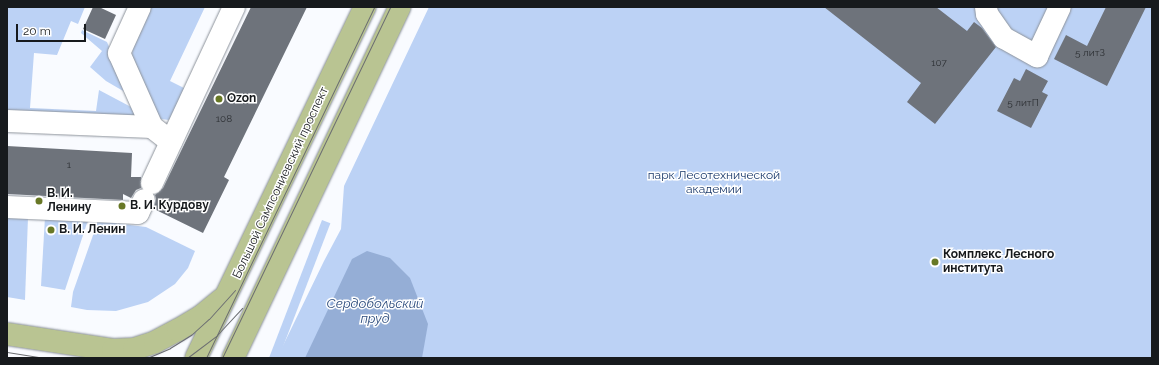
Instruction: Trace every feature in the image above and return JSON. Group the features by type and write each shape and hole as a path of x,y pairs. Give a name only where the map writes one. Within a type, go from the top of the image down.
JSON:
{"main road":[{"name":"Большой Сампсониевский проспект","path":"196,358 228,295 365,7"},
{"path":"233,358 400,7"},
{"path":"7,334 121,354 155,342 200,317 228,295"}],"lane":[{"path":"140,7 119,53 152,127 171,142"},
{"path":"7,207 138,213 234,7"},
{"path":"986,7 987,14 1004,38 1037,56 1060,7"},
{"path":"7,121 152,127"}],"green space":[{"path":"7,7 85,7 78,24 71,21 57,55 34,53 30,108 96,111 99,90 133,108 141,121 7,115"},
{"path":"150,7 205,7 170,81 186,89 175,115 169,120 161,119 155,112 132,57 133,42"},
{"name":"парк Лесотехнической академии","path":"429,7 1152,7 1152,358 277,358 341,229 344,186"},
{"path":"82,30 107,42 130,95 106,81 90,67 102,51 81,33"},
{"path":"7,216 28,217 25,300 7,297"},
{"path":"45,217 88,220 65,290 41,286"},
{"path":"322,220 330,223 279,358 269,358"},
{"path":"98,221 146,227 195,251 188,268 175,284 148,302 116,311 87,310 71,307 73,292"}],"water":[{"name":"Сердобольский пруд","path":"367,251 390,258 410,278 428,324 422,358 305,358 352,259"}],"building":[{"path":"93,7 99,7 116,15 105,39 83,29"},
{"path":"251,7 307,7 224,177 229,180 203,233 154,209 156,199 155,195 163,188"},
{"path":"824,7 936,7 967,31 974,22 982,28 996,47 935,124 907,102 921,83"},
{"path":"1106,7 1146,7 1107,86 1054,59 1066,35 1087,46"},
{"path":"1026,69 1048,81 1042,92 1048,95 1031,128 997,111 1014,78 1020,81"},
{"path":"7,146 132,153 131,177 141,177 141,188 136,190 131,198 123,194 123,200 7,194"}],"tram line":[{"path":"206,358 374,7"},
{"path":"222,358 390,7"},
{"path":"147,358 170,348 191,335 209,319 235,290"},
{"path":"187,358 217,335 242,308"},
{"path":"7,352 45,358"}],"place":[{"name":"Ozon","path":"219,99"},
{"name":"В. И. Ленину","path":"39,201"},
{"name":"В. И. Курдову","path":"122,206"},
{"name":"В. И. Ленин","path":"51,230"},
{"name":"Комплекс Лесного института","path":"935,262"}]}
